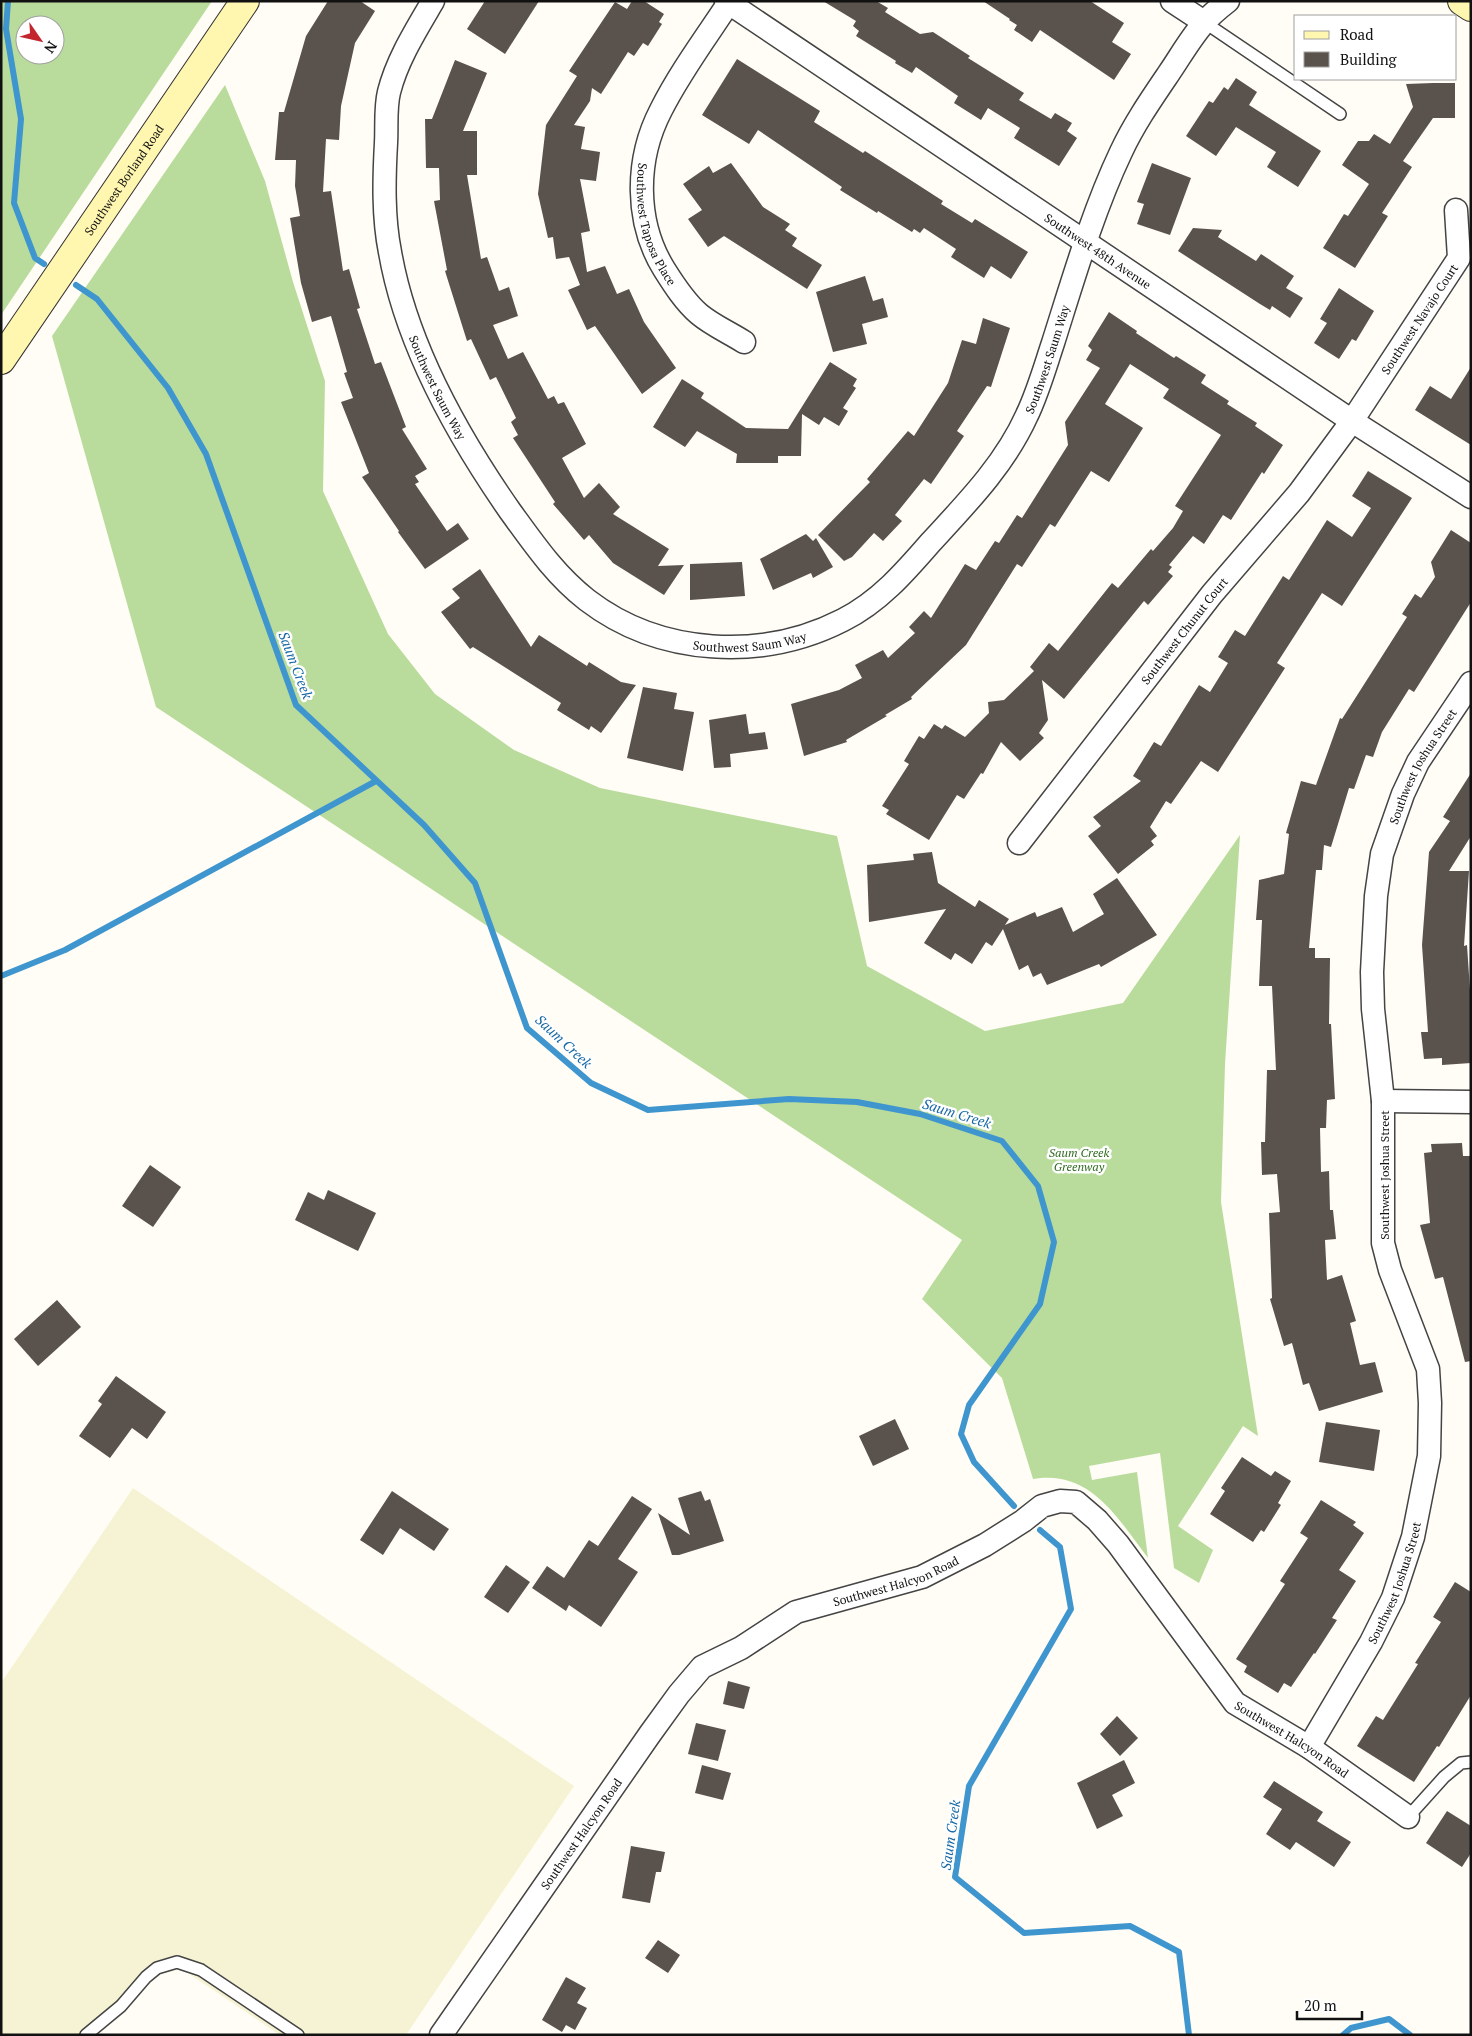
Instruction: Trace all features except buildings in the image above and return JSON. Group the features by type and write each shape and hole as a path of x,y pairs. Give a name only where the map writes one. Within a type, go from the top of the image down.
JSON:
{"main road":[{"name":"Southwest Borland Road","path":"1,360 245,1"},
{"path":"1462,1 1471,7"}],"street":[{"name":"Southwest Saum Way","path":"433,1 410,40 388,94 384,187 389,249 400,294 419,349 447,410 487,478 546,561 566,582 590,602 615,617 652,634 670,640 732,648 794,640 823,630 848,618 874,600 901,575 995,468 1028,414 1086,243 1120,154 1133,129 1204,22 1228,1"},
{"path":"1172,1 1204,22"},
{"name":"Southwest 48th Avenue","path":"728,2 1352,421 1471,497"},
{"name":"Southwest Taposa Place","path":"728,2 660,111 650,136 641,196 645,225 653,251 675,287 699,314 744,342"},
{"name":"Southwest Navajo Court","path":"1352,421 1459,258 1456,210"},
{"name":"Southwest Chunut Court","path":"1018,843 1212,594 1299,493 1352,421"},
{"name":"Southwest Joshua Street","path":"1309,1747 1371,1642 1393,1598 1413,1537 1429,1456 1430,1403 1428,1369 1390,1270 1383,1243 1384,1100 1373,1009 1372,972 1376,896 1382,854 1403,794 1418,762 1471,683"},
{"path":"1384,1100 1471,1102"},
{"name":"Southwest Halcyon Road","path":"444,2034 656,1726 679,1694 702,1668 741,1648 796,1612 922,1577 985,1544 1042,1506 1060,1501 1076,1502 1097,1520 1118,1544 1234,1703 1309,1747 1408,1817"}],"lane":[{"path":"1204,22 1340,114"},
{"path":"1408,1817 1444,1777 1460,1763 1471,1762"},
{"path":"86,2035 121,2006 157,1968 177,1962 201,1970 298,2035"}],"shaded area":[{"path":"133,1488 574,1786 406,2035 280,2035 182,1969 156,1975 119,2015 96,2035 1,2035 1,1683"}],"green space":[{"path":"1,1 212,1 1,315"},
{"name":"Saum Creek Greenway","path":"225,85 265,181 293,282 325,381 323,491 388,634 435,694 514,750 600,788 837,836 867,966 985,1031 1123,1003 1240,835 1225,1064 1221,1202 1258,1436 1243,1426 1178,1526 1213,1550 1199,1583 1174,1568 1160,1453 1089,1466 1092,1480 1137,1472 1148,1558 1114,1513 1087,1489 1071,1482 1053,1478 1033,1479 1002,1378 922,1299 962,1240 156,707 52,336"}],"waterway":[{"name":"Saum Creek","path":"8,1 6,29 21,119 14,203 35,258 44,264"},
{"name":"Saum Creek","path":"76,285 97,299 168,388 206,454 296,705 424,825 475,883 527,1028 591,1083 648,1110 789,1099 857,1102 920,1114 1002,1141 1038,1186 1054,1242 1040,1304 969,1405 961,1434 974,1462 1014,1506"},
{"path":"1,976 65,950 376,781"},
{"name":"Saum Creek","path":"1040,1530 1060,1547 1071,1609 969,1786 955,1877 1024,1933 1130,1926 1179,1952 1189,2035"},
{"name":"Saum Creek","path":"1343,2035 1351,2028 1389,2019 1410,2035"}]}
